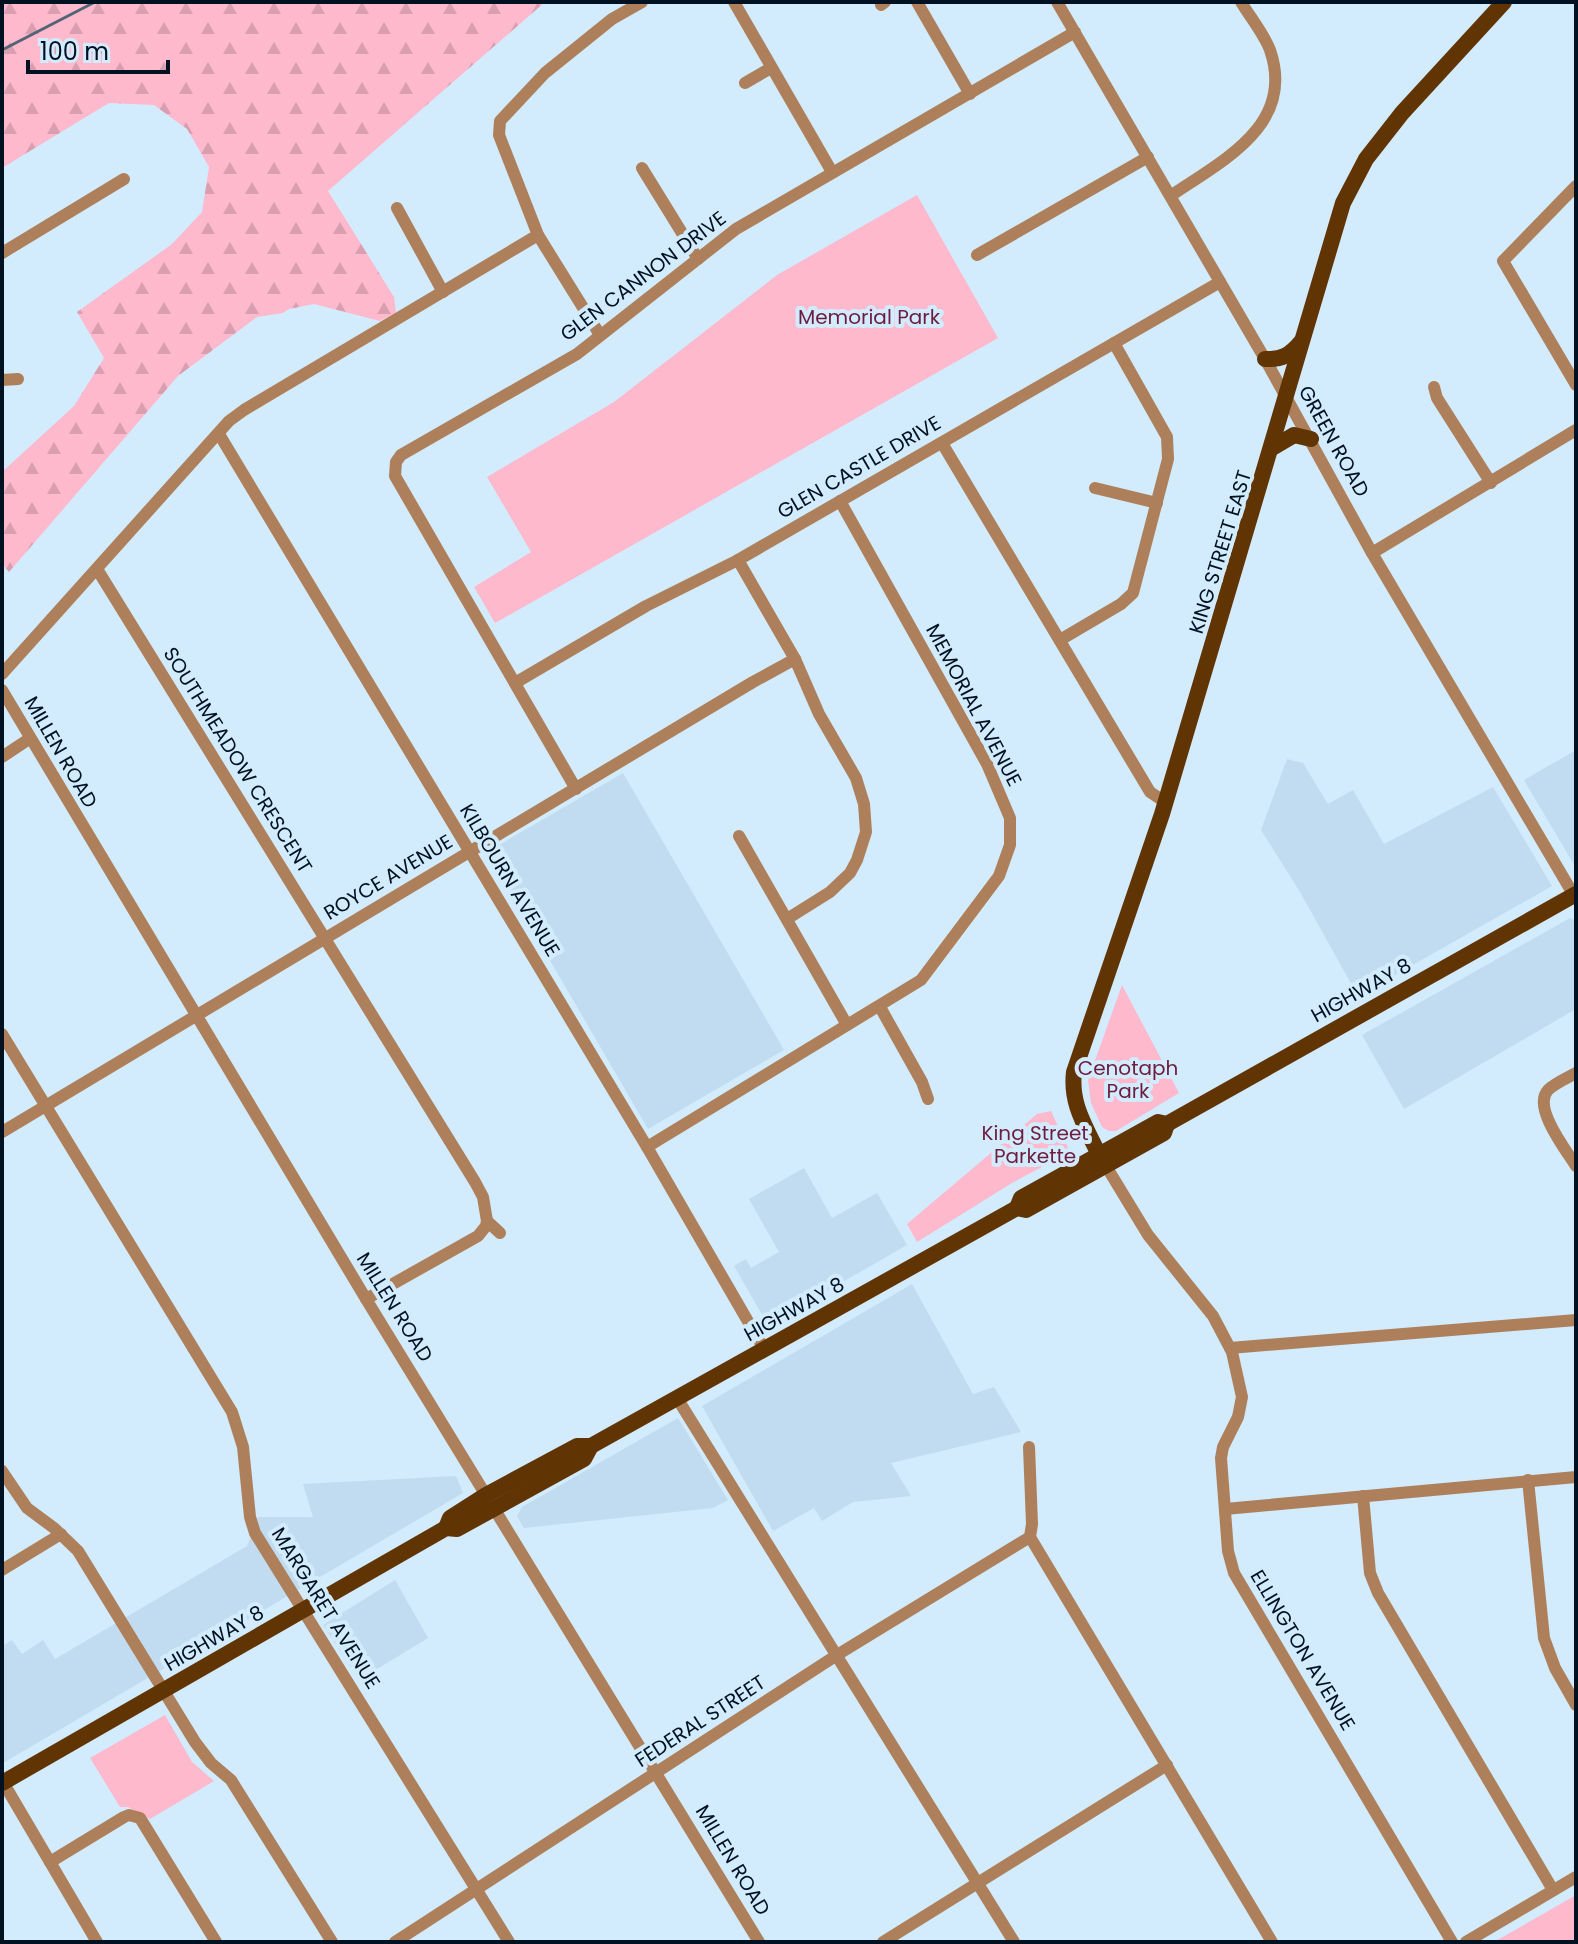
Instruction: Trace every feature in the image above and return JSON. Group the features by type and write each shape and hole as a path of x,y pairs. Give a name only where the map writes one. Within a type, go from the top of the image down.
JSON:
{"main road":[{"name":"KING STREET EAST","path":"1103,1161 1075,1106 1072,1090 1074,1072 1165,802 1343,203 1366,159 1402,113 1504,2"},
{"path":"1265,359 1280,360 1302,341"},
{"path":"1272,448 1294,435 1311,439"},
{"name":"HIGHWAY 8","path":"2,1782 446,1528 450,1518 490,1502 577,1446 591,1446 1017,1208 1021,1198 1103,1161 1158,1122 1167,1124 1575,896"}],"street":[{"path":"600,335 538,235 499,135 500,121 545,73 612,19 642,2"},
{"path":"734,2 832,172"},
{"path":"917,2 970,94"},
{"name":"GREEN ROAD","path":"1057,2 1172,195 1372,553 1575,896"},
{"path":"1172,195 1237,151 1256,132 1275,96 1276,77 1269,49 1241,2"},
{"name":"GLEN CANNON DRIVE","path":"576,789 394,471 401,455 577,354 736,229 1075,32"},
{"path":"745,83 771,68"},
{"path":"977,255 1148,157"},
{"path":"642,168 698,259"},
{"path":"2,253 124,179"},
{"path":"1576,186 1503,261 1576,385"},
{"path":"397,208 443,292"},
{"path":"2,674 229,421 255,401 538,235"},
{"name":"GLEN CASTLE DRIVE","path":"515,683 646,606 738,560 1220,282"},
{"path":"1060,640 1130,598 1168,459 1167,437 1114,343"},
{"path":"2,380 18,379"},
{"path":"1434,387 1437,398 1491,483"},
{"path":"1372,553 1576,430"},
{"name":"KILBOURN AVENUE","path":"219,434 647,1147 764,1349"},
{"path":"942,443 1150,792 1165,802"},
{"path":"1095,488 1157,503"},
{"name":"MEMORIAL AVENUE","path":"647,1147 921,980 999,876 1010,845 1010,818 987,764 840,501"},
{"path":"738,560 795,659 819,714 861,791 866,832 857,860 841,883 787,919"},
{"name":"SOUTHMEADOW CRESCENT","path":"97,569 477,1186 487,1221"},
{"name":"ROYCE AVENUE","path":"2,1132 795,659"},
{"name":"MILLEN ROAD","path":"2,690 366,1299 759,1942"},
{"path":"2,757 29,739"},
{"path":"739,836 847,1025"},
{"path":"880,1007 922,1082 928,1099"},
{"name":"MARGARET AVENUE","path":"2,1034 232,1412 243,1447 250,1517 255,1533 509,1942"},
{"path":"1576,1073 1546,1091 1542,1100 1545,1114 1576,1166"},
{"name":"ELLINGTON AVENUE","path":"1103,1161 1148,1235 1203,1302 1230,1348 1242,1397 1238,1417 1221,1458 1228,1551 1234,1573 1452,1942"},
{"path":"366,1299 478,1236 487,1221 500,1233"},
{"path":"1230,1348 1576,1320"},
{"path":"677,1398 1014,1942"},
{"path":"1029,1447 1030,1537 1272,1942"},
{"path":"2,1471 27,1508 78,1551 195,1742 211,1763 231,1780 332,1942"},
{"path":"1225,1509 1576,1477"},
{"path":"1528,1480 1544,1638 1555,1668 1576,1705"},
{"path":"1363,1496 1370,1573 1378,1593 1553,1890"},
{"path":"2,1570 61,1534"},
{"name":"FEDERAL STREET","path":"395,1942 837,1655 1030,1537"},
{"path":"883,1942 1167,1765"},
{"path":"2,1782 97,1942"},
{"path":"50,1862 124,1817 140,1818 216,1942"},
{"path":"1466,1942 1576,1877"}],"shaded area":[{"path":"1576,750 1576,868 1524,780"},
{"path":"1287,759 1303,763 1328,804 1353,790 1384,844 1493,787 1552,886 1358,996 1261,830"},
{"path":"623,773 784,1050 648,1129 487,852"},
{"path":"1570,918 1576,921 1576,1009 1404,1109 1362,1035"},
{"path":"804,1168 832,1218 877,1193 907,1245 768,1325 734,1266 746,1259 751,1268 779,1252 749,1199"},
{"path":"912,1284 973,1394 994,1387 1021,1432 891,1463 911,1496 853,1502 822,1521 814,1508 773,1531 702,1406"},
{"path":"678,1418 728,1500 713,1508 524,1528 517,1516 522,1507"},
{"path":"456,1476 463,1493 3,1763 2,1646 12,1640 22,1654 43,1640 55,1659 247,1546 258,1517 313,1517 303,1484"},
{"path":"395,1580 428,1638 359,1680 323,1625"}],"green space":[{"path":"2,2 545,2 328,191 394,297 396,313 380,321 314,304 257,317 178,376 9,572 2,564 2,472 74,406 104,358 77,312 172,244 202,212 209,167 187,129 154,105 109,103 2,168"},
{"name":"Memorial Park","path":"917,195 998,338 495,623 474,587 531,552 487,477 614,402 777,275"},
{"name":"Cenotaph Park","path":"1122,985 1179,1093 1116,1131 1109,1131 1102,1127 1091,1103 1088,1080"},
{"name":"King Street Parkette","path":"1051,1111 1070,1152 1012,1183 917,1242 907,1224 1037,1114"},
{"path":"165,1715 192,1762 214,1781 150,1819 128,1807 120,1807 90,1758"},
{"path":"1576,1895 1576,1942 1494,1942"}],"railway":[{"path":"2,50 95,2"}]}
